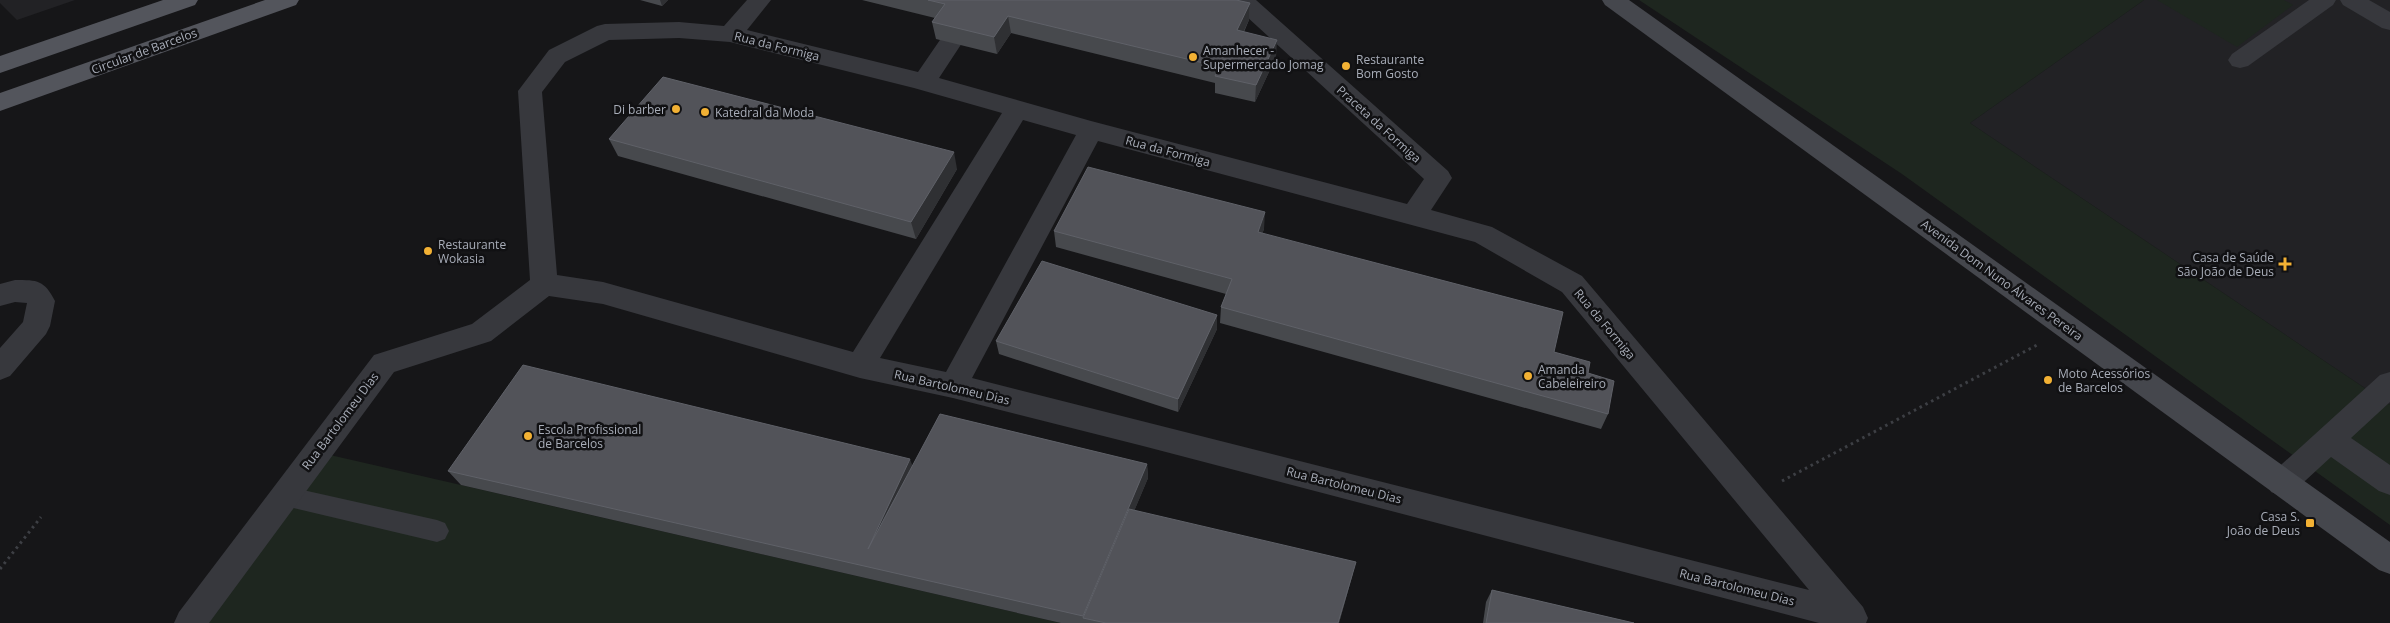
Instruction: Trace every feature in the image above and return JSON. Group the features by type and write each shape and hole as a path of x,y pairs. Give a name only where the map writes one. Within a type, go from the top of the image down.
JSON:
{"main road":[{"path":"0,65 187,0"},
{"name":"Circular de Barcelos","path":"0,102 288,0"},
{"name":"Avenida Dom Nuno Álvares Pereira","path":"1613,0 2390,560"}],"street":[{"path":"730,34 760,0"},
{"name":"Praceta da Formiga","path":"1242,0 1439,178 1413,215"},
{"path":"2240,60 2325,0"},
{"path":"2351,0 2390,22"},
{"name":"Rua da Formiga","path":"544,284 530,91 557,56 605,32 679,30 730,34 923,83 1018,108 1090,130 1484,234 1572,284 1852,619"},
{"path":"923,83 950,42"},
{"path":"860,366 1018,108"},
{"path":"953,386 1090,130"},
{"name":"Rua Bartolomeu Dias","path":"190,623 384,363 481,333 544,284 603,293 860,366 953,386 1852,619"},
{"path":"0,295 15,291 34,291 41,302 36,326 0,368"},
{"path":"2282,483 2390,384"},
{"path":"2329,439 2390,482"}],"lane":[{"path":"285,496 437,531"}],"path":[{"path":"1751,498 2068,328"},
{"path":"0,569 41,518"}],"shaded area":[{"path":"0,0 75,0 17,20 0,3"},
{"path":"1639,0 2144,0 1970,123 2390,405 2390,525 1902,174"},
{"name":"Casa de Saúde São João de Deus","path":"2144,0 2390,0 2390,405 1970,123"},
{"path":"2157,0 2284,0 2293,5 2237,47"},
{"path":"317,452 1061,623 195,623"}],"building":[{"path":"928,0 1236,0 1250,3 1237,30 1277,40 1256,85 1215,76 1220,67 1008,16 994,37 932,22 945,4"},
{"path":"663,77 954,152 911,222 609,139"},
{"path":"1088,167 1265,212 1258,232 1563,312 1554,352 1590,362 1588,373 1614,381 1608,414 1221,307 1232,279 1054,231"},
{"path":"1042,261 1217,315 1178,399 996,341"},
{"path":"523,365 910,459 868,549 940,414 1147,464 1083,616 448,471"},
{"path":"1129,509 1356,562 1338,623 1106,623 1083,618"},
{"path":"1492,590 1634,623 1486,623"}],"place":[{"name":"Amanhecer - Supermercado Jomag","path":"1193,57"},
{"name":"Restaurante Bom Gosto","path":"1346,66"},
{"name":"Di barber","path":"676,109"},
{"name":"Katedral da Moda","path":"705,112"},
{"name":"Restaurante Wokasia","path":"428,251"},
{"name":"Casa de Saúde São João de Deus","path":"2285,264"},
{"name":"Amanda Cabeleireiro","path":"1528,376"},
{"name":"Moto Acessórios de Barcelos","path":"2048,380"},
{"name":"Escola Profissional de Barcelos","path":"528,436"},
{"name":"Casa S. João de Deus","path":"2310,523"}]}
